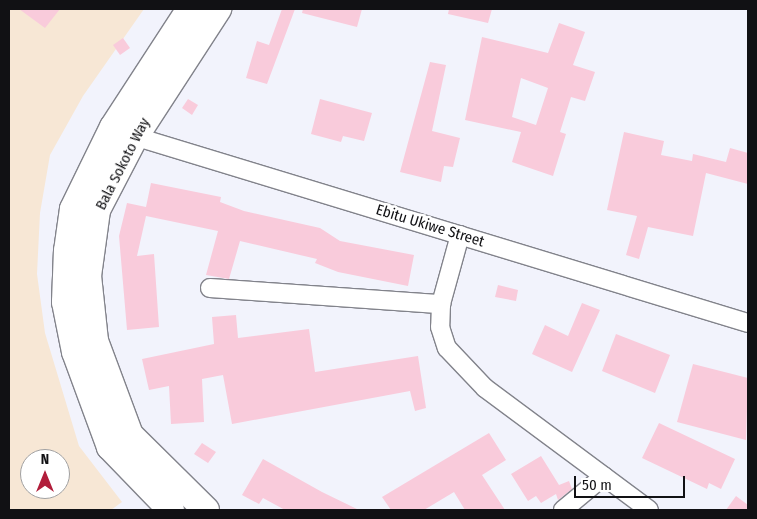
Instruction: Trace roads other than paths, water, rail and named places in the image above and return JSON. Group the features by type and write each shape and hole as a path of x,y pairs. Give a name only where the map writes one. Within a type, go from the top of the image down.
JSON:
{"street":[{"name":"Bala Sokoto Way","path":"190,9 124,132 97,210 88,276 95,341 130,435 206,510"},
{"name":"Bala Sokoto Way","path":"171,510 110,447 75,352 65,302 73,209 124,132 218,9"},
{"name":"Ebitu Ukiwe Street","path":"124,132 748,323"},
{"path":"460,236 441,304 440,327 447,348 485,388 649,510"},
{"path":"210,288 441,304"},
{"path":"563,510 604,476"}]}
